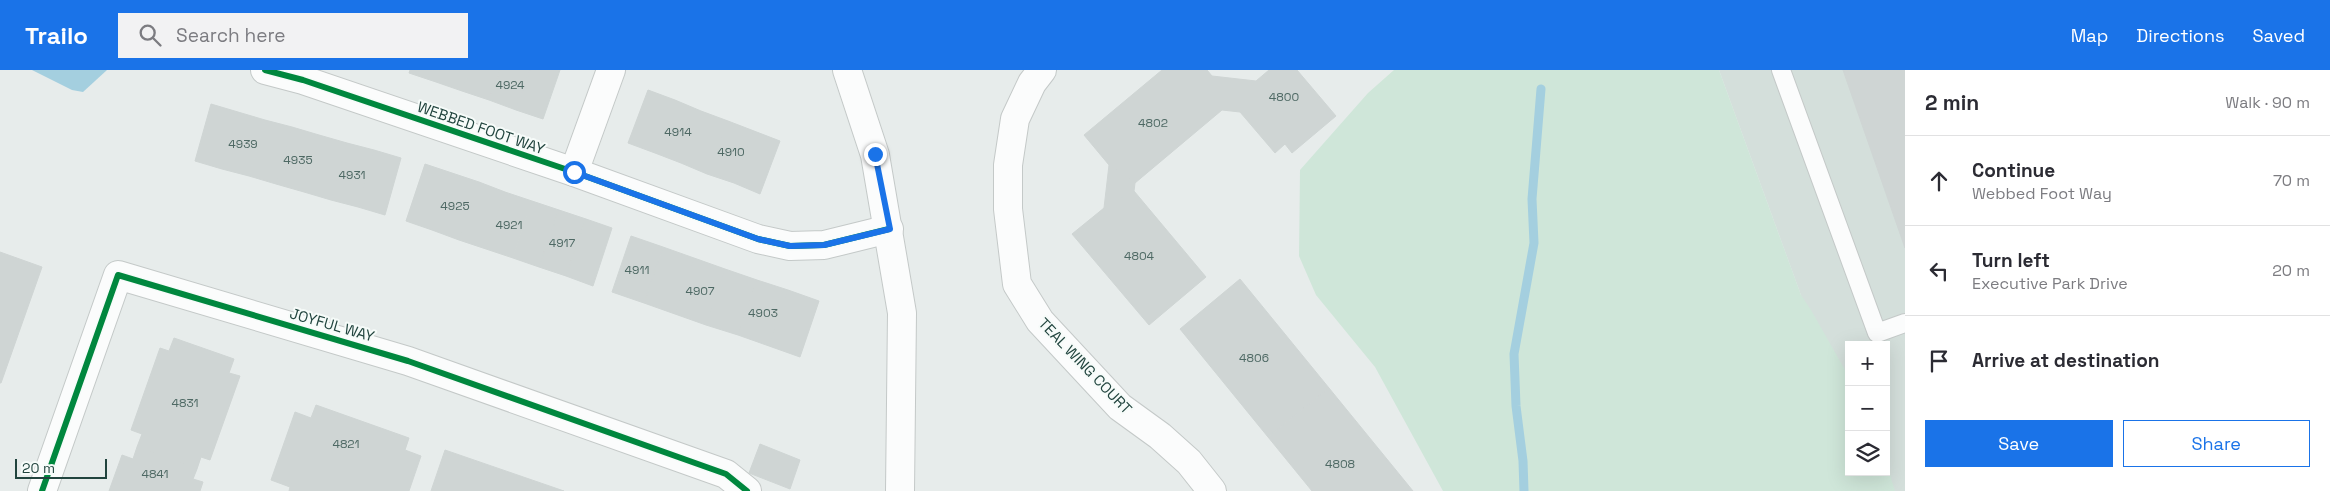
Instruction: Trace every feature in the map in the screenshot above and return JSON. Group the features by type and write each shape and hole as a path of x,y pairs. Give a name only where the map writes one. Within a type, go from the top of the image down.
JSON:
{"street":[{"name":"WEBBED FOOT WAY","path":"265,70 305,75 758,239 790,246 824,245 890,229"},
{"path":"574,172 611,70"},
{"path":"847,70 875,154 890,229 902,313 900,491"},
{"name":"TEAL WING COURT","path":"1042,70 1032,83 1015,119 1008,165 1008,209 1017,284 1040,321 1120,407 1160,436 1189,462 1212,491"},
{"name":"JOYFUL WAY","path":"42,491 118,275 408,361 726,474 746,491"},
{"path":"890,491 901,450"}],"lane":[{"path":"1781,70 1877,333 1905,323"}],"shaded area":[{"path":"1719,70 1905,70 1905,491 1872,491 1883,476 1890,476 1890,341 1845,341 1845,416"}],"green space":[{"path":"1394,70 1719,70 1801,295 1845,370 1845,476 1890,475 1895,491 1443,491 1375,367 1316,295 1299,256 1300,170 1368,93"}],"water":[{"path":"32,70 107,70 83,92 72,90"}],"building":[{"path":"410,70 440,70 436,82 409,73"},
{"path":"440,70 470,70 462,91 436,82"},
{"path":"470,70 500,70 489,100 462,91"},
{"path":"500,70 530,70 516,110 489,100"},
{"path":"530,70 560,70 543,119 516,110"},
{"path":"1162,70 1207,70 1212,76 1222,110 1135,183 1109,165 1084,135"},
{"path":"1269,70 1297,70 1336,116 1292,153 1285,144 1275,153 1240,112 1256,81"},
{"path":"1843,70 1905,70 1905,248"},
{"path":"1212,76 1256,81 1240,112 1222,110"},
{"path":"648,90 675,100 655,153 628,143"},
{"path":"675,100 701,111 681,163 655,153"},
{"path":"211,104 238,112 222,169 195,161"},
{"path":"701,111 728,121 707,174 681,163"},
{"path":"238,112 265,120 249,176 222,169"},
{"path":"265,120 292,127 276,184 249,176"},
{"path":"728,121 754,131 734,183 707,174"},
{"path":"292,127 319,135 304,192 276,184"},
{"path":"754,131 780,141 760,194 734,183"},
{"path":"319,135 347,143 331,200 304,192"},
{"path":"347,143 374,150 358,207 331,200"},
{"path":"374,150 401,158 385,215 358,207"},
{"path":"425,164 452,173 432,230 406,221"},
{"path":"1109,165 1135,183 1134,191 1104,208"},
{"path":"452,173 479,182 459,240 432,230"},
{"path":"479,182 505,192 486,249 459,240"},
{"path":"1134,191 1206,277 1149,325 1072,234 1104,208"},
{"path":"505,192 532,201 513,258 486,249"},
{"path":"532,201 559,210 539,267 513,258"},
{"path":"559,210 586,219 566,276 539,267"},
{"path":"586,219 612,228 593,286 566,276"},
{"path":"631,236 663,247 644,303 612,292"},
{"path":"663,247 694,258 675,314 644,303"},
{"path":"0,252 42,267 1,383 0,383"},
{"path":"694,258 725,269 706,325 675,314"},
{"path":"725,269 757,280 738,335 706,325"},
{"path":"1240,279 1329,388 1268,437 1180,329"},
{"path":"757,280 788,290 769,346 738,335"},
{"path":"788,290 819,301 800,357 769,346"},
{"path":"174,338 234,359 229,373 240,376 210,460 201,457 197,469 137,447 142,434 131,430 160,348 169,351"},
{"path":"1329,388 1413,491 1312,491 1268,437"},
{"path":"316,405 409,438 405,450 421,456 409,491 289,491 290,487 271,480 295,412 311,418"},
{"path":"760,444 800,460 790,489 749,473"},
{"path":"137,447 197,469 193,479 203,482 200,491 109,491 122,455 133,459"},
{"path":"445,450 564,491 431,491"}],"waterway":[{"path":"1524,491 1523,461 1516,406 1514,354 1534,243 1532,199 1541,89"}],"cycle path":[{"path":"265,70 303,80 574,172 758,239 790,246 824,245 889,229"},
{"path":"42,491 118,275 408,361 726,474 747,491"}],"route":[{"path":"574,172 758,239 790,246 824,245 890,229 875,154"}]}
